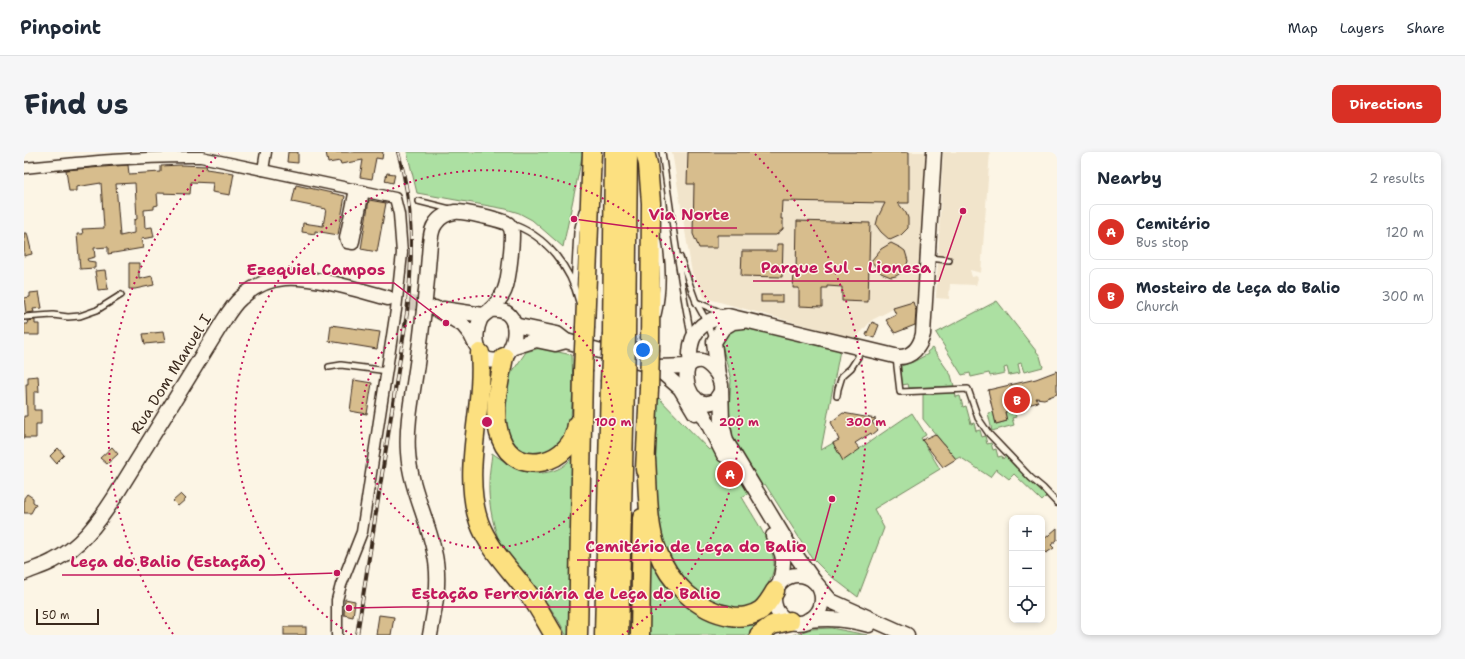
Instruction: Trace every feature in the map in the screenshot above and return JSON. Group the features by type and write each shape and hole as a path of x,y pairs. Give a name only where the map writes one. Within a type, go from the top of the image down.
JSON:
{"highway":[{"path":"614,152 619,336"},
{"path":"604,635 628,152"},
{"path":"640,635 642,501 646,459 650,349 651,203 645,152"},
{"path":"578,635 583,372 592,153"},
{"path":"478,349 482,371 473,471 475,510 490,545 531,597 554,635"},
{"path":"508,353 496,407 496,421 501,440 506,449 512,455 528,462 540,463 550,460 560,455 569,446 576,430 580,385 583,372"},
{"path":"617,383 619,635"},
{"path":"646,459 648,502 654,539 661,560 671,576 694,600 704,608 717,614 737,617 760,611 767,604 778,586"},
{"path":"759,635 772,626 790,621"}],"main road":[{"path":"902,633 844,619 828,618 799,622 790,621 782,616 776,609 774,600 784,564 782,550 730,464 692,394 685,378 689,365 692,339 698,329 707,322 716,318 728,316 894,356 902,357 911,354 922,339 934,152"},
{"path":"430,635 437,589 437,565 434,549 412,480 408,452 408,432 424,317 430,235 435,224 443,216 453,212 463,212 505,222 512,231 505,290 514,335 508,353"},
{"name":"Rua Dom Manuel I","path":"24,572 53,561 68,552 82,540 99,520 224,320 235,305 247,293 268,282 284,278 292,278 324,282 388,298"},
{"path":"478,349 477,329 486,313 505,290"},
{"path":"566,341 555,344 536,340 508,353 497,360 490,360 478,349 471,335 463,324 435,308 486,313 501,310 511,319 557,334 566,341 672,374 700,402 710,404 715,402 721,392"},
{"path":"748,320 733,322 723,328 714,342 721,392 722,423 726,441 790,547 831,601 902,633"},
{"path":"659,370 689,365 696,361 702,360 712,366 718,375"},
{"path":"659,370 680,388 715,448 730,464"},
{"path":"778,586 788,577 797,575 806,576 817,584 822,597 821,606 816,614 808,620"}],"street":[{"path":"263,170 266,152"},
{"path":"24,168 104,160 201,157 395,198 399,214 402,253 397,304 388,371 362,532 341,584 337,600 337,635"}],"lane":[{"path":"662,152 677,247 681,288 692,339"},
{"path":"574,286 577,232 584,203 592,153"},
{"path":"649,181 656,227"},
{"path":"418,201 463,212"},
{"path":"505,222 530,231 556,255 574,286 585,327"},
{"path":"650,349 662,301 663,288 661,254 658,235"},
{"path":"677,247 696,302 707,322 714,342"},
{"path":"927,258 949,260"},
{"path":"24,317 52,315 68,317 80,316 97,310 121,295"},
{"path":"696,302 728,316"},
{"path":"837,396 842,376 851,368 858,357 860,347"},
{"path":"894,356 897,364 900,392 968,389 978,418 989,434 1057,503"},
{"path":"329,367 341,365 388,371"}],"shaded area":[{"path":"672,152 928,152 919,303 893,309 872,320 855,339 705,298 692,273"},
{"path":"943,152 990,152 981,273 970,270 972,277 976,276 978,278 976,285 950,284 949,299 936,298"}],"green space":[{"path":"407,152 583,152 563,247 532,220 519,213 506,209 417,193"},
{"path":"997,301 1040,356 1043,367 1024,372 1021,363 1018,364 1020,373 1009,375 1007,367 1004,368 1005,373 990,376 989,373 971,377 970,373 962,375 936,333"},
{"path":"744,326 840,350 821,450 833,443 843,460 912,413 926,435 921,438 940,469 874,509 884,528 858,597 828,574 812,558 765,484 742,497 767,541 774,559 772,575 759,601 776,635 646,635 657,396 709,450 733,438 729,409 731,380 722,345 724,337 729,330"},
{"path":"540,348 572,355 573,389 569,432 556,449 535,456 514,445 507,434 504,410 510,375 526,352"},
{"path":"932,348 951,375 954,386 909,388 908,384 902,385 901,366 913,362 928,354 927,352"},
{"path":"955,392 956,397 960,396 963,407 966,406 971,424 974,423 976,431 980,430 982,437 985,436 987,444 991,443 993,450 996,449 998,457 1002,456 1003,459 1006,455 1046,497 1042,501 1014,474 1009,479 996,469 990,477 960,457 956,459 923,419 923,394"},
{"path":"1014,410 1016,417 1012,418 1014,425 992,431 988,413 993,412 996,424 1007,421 1005,412"},
{"path":"492,453 515,467 540,473 561,468 577,453 571,635 566,635 554,613 506,554 498,538 493,520 489,491"},
{"path":"831,628 867,635 793,635 811,629"}],"building":[{"path":"288,152 298,152 298,163 287,162"},
{"path":"326,152 383,152 382,159 376,158 372,179 360,177 363,160 341,164 340,161 328,163"},
{"path":"688,152 909,152 909,203 898,203 908,218 908,228 901,235 890,240 881,232 876,225 885,203 782,201 781,219 783,219 783,229 776,235 717,235 717,248 699,248 693,234 694,184 687,184"},
{"path":"128,165 129,174 161,172 161,166 180,165 207,166 206,169 234,173 230,195 212,192 213,183 191,182 190,194 157,193 158,205 154,206 154,209 144,210 145,228 152,227 154,237 141,239 143,248 108,254 108,247 94,248 95,257 87,259 88,261 95,262 95,268 80,269 77,234 83,234 82,229 104,228 101,183 76,187 76,191 69,191 66,170","holes":["135,183 137,219 134,220 134,233 120,236 116,184"]},
{"path":"387,173 395,174 393,183 385,181"},
{"path":"296,185 345,196 338,235 315,231 315,234 302,232 303,223 323,226 326,209 292,202"},
{"path":"369,200 386,203 377,252 361,249"},
{"path":"797,221 870,223 868,302 842,301 842,287 827,286 827,288 822,288 822,307 799,306 799,288 793,288 794,272 796,272"},
{"path":"24,233 27,233 32,254 24,256"},
{"path":"891,243 905,251 908,261 905,270 896,276 891,277 881,273 871,261 881,249"},
{"path":"777,244 783,244 782,277 741,276 742,251 777,251"},
{"path":"129,263 139,263 139,279 152,276 154,285 129,289"},
{"path":"105,270 108,289 98,290 95,271"},
{"path":"39,292 42,308 33,309 34,312 26,313 24,298 30,297 30,293"},
{"path":"761,295 782,295 782,302 761,302"},
{"path":"913,302 916,311 915,325 895,333 886,320 896,315 893,308"},
{"path":"35,320 35,324 39,324 39,335 24,335 24,324 28,324 27,321"},
{"path":"872,322 879,325 874,338 866,335"},
{"path":"331,325 380,332 377,349 329,341"},
{"path":"163,332 165,342 145,344 143,334"},
{"path":"1057,371 1057,394 1044,399 1036,398 1038,402 1005,412 1007,421 996,424 988,390 1036,379"},
{"path":"38,376 39,392 34,392 34,410 41,410 41,424 36,424 36,438 24,438 24,416 27,416 26,384 28,384 28,377"},
{"path":"354,380 372,383 367,414 350,411"},
{"path":"843,413 876,419 872,422 878,430 872,435 871,433 855,443 860,449 843,461 833,443 839,440 831,422"},
{"path":"935,434 956,459 943,467 922,440"},
{"path":"112,447 118,454 107,464 100,458"},
{"path":"58,448 64,455 56,463 50,456"},
{"path":"27,494 33,498 33,502 36,504 31,513 24,513 24,498"},
{"path":"181,494 186,499 178,506 173,501"},
{"path":"1057,528 1057,540 1051,545 1054,548 1046,553 1045,538"},
{"path":"345,599 355,601 353,617 344,615"},
{"path":"379,615 394,617 391,635 376,635"},
{"path":"284,627 306,627 306,635 284,635"}],"tunnel":[{"path":"388,298 435,308"}],"railway":[{"path":"357,635 409,293 411,232 407,192 398,152"}],"place":[{"name":"Parque Sul - Lionesa","path":"963,211"},
{"name":"Via Norte","path":"574,219"},
{"name":"Ezequiel Campos","path":"446,323"},
{"name":"Mosteiro de Leça do Balio","path":"1017,400"},
{"name":"Cemitério","path":"730,474"},
{"name":"Cemitério de Leça do Balio","path":"832,499"},
{"name":"Leça do Balio (Estação)","path":"337,573"},
{"name":"Estação Ferroviária de Leça do Balio","path":"349,608"}]}
